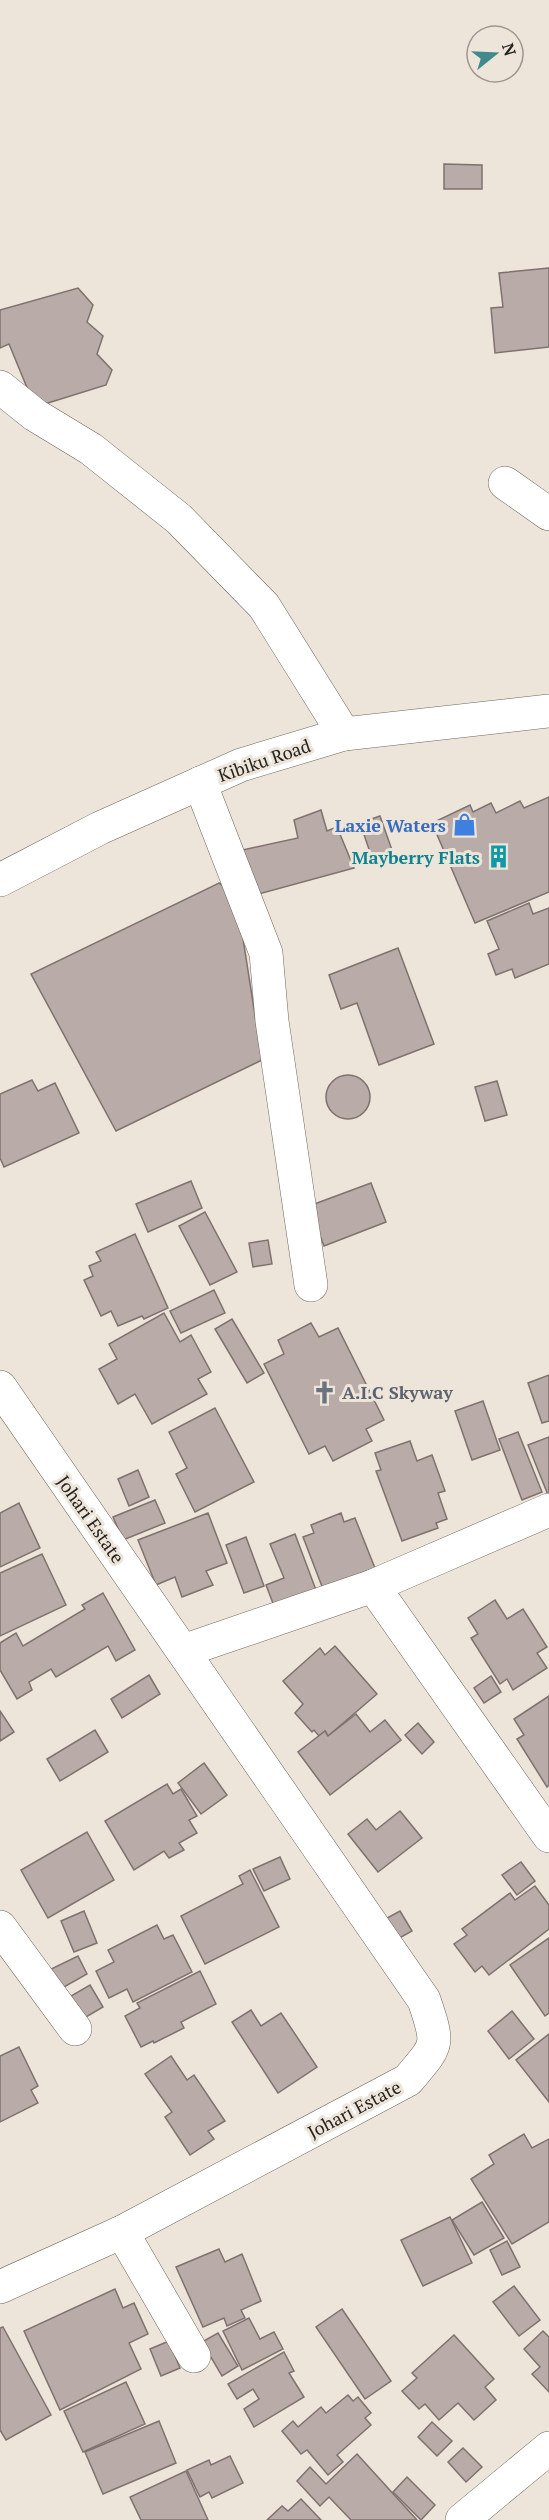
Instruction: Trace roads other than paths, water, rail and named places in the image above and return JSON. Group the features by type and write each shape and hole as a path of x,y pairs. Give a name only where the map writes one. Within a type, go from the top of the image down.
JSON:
{"street":[{"path":"0,387 35,415 91,449 179,519 264,606 344,734"},
{"path":"505,483 549,514"},
{"name":"Kibiku Road","path":"0,880 100,828 241,765 344,734 549,711"},
{"path":"200,783 266,953 272,1021 311,1286"},
{"name":"Johari Estate","path":"0,1388 424,2000 435,2032 432,2050 408,2080 122,2232 0,2287"},
{"path":"183,1651 374,1586 549,1510"},
{"path":"374,1586 549,1836"},
{"path":"0,1927 75,2029"},
{"path":"122,2232 194,2356"},
{"path":"462,2520 549,2448"}],"place":[{"name":"Laxie Waters","path":"464,825"},
{"name":"Mayberry Flats","path":"498,857"},
{"name":"A.I.C Skyway","path":"324,1392"}]}
